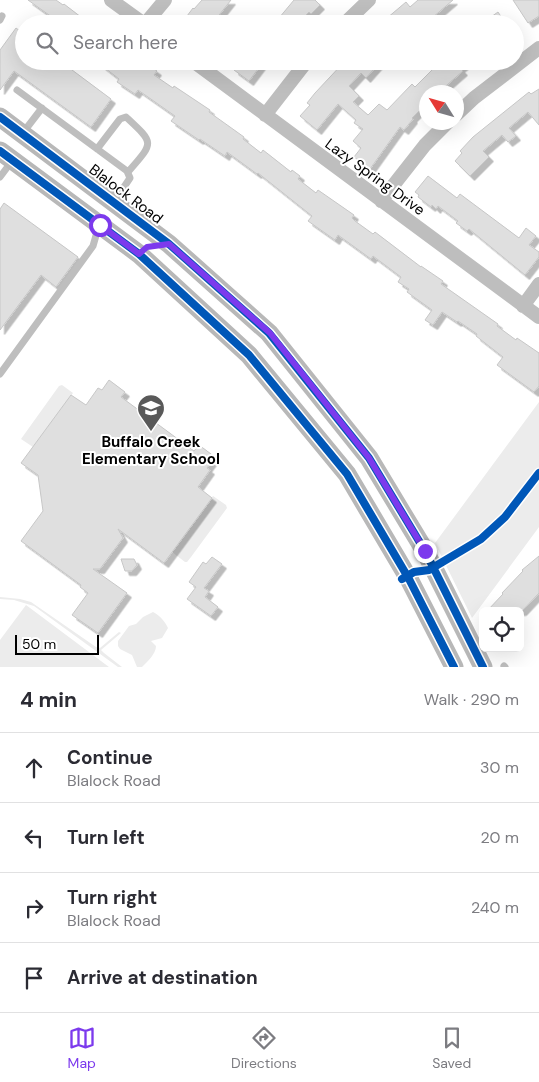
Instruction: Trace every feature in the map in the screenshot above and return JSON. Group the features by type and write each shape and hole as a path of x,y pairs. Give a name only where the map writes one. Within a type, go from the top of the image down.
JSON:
{"main road":[{"name":"Blalock Road","path":"0,117 169,244 270,333 369,458 425,551 483,667"},
{"path":"6,155 139,254 249,355 347,474 409,579 454,667"},
{"path":"100,225 114,202"},
{"path":"139,254 147,247 169,244"}],"street":[{"path":"112,0 132,15"},
{"path":"152,15 165,0"},
{"path":"353,15 369,0"},
{"path":"524,60 539,48"},
{"name":"Lazy Spring Drive","path":"205,70 539,317"},
{"path":"265,115 300,70"},
{"path":"464,107 510,70"},
{"path":"381,202 425,146 440,130"},
{"path":"523,306 539,284"}],"lane":[{"path":"17,90 128,172 130,178 114,202"},
{"path":"22,134 42,108"},
{"path":"98,149 120,119 126,117 146,135 148,141 144,154 128,172"},
{"path":"0,177 6,155"},
{"path":"0,374 93,246 100,225"}],"shaded area":[{"path":"62,385 73,393 33,447 21,439 59,386"},
{"path":"539,402 539,527 472,618 435,543"},
{"path":"213,496 226,505 227,508 191,557 185,562 172,552"},
{"path":"0,597 31,602 96,647 100,648 119,632 121,633 101,650 122,667 118,667 34,606 14,600 0,599"},
{"path":"26,605 109,667 0,667 0,640"},
{"path":"153,612 162,618 168,628 162,638 151,641 156,646 151,658 142,667 137,667 132,655 120,649 118,641 129,626 136,624 143,617"}],"building":[{"path":"28,0 56,0 78,15 49,15"},
{"path":"202,0 231,0 219,15 188,15"},
{"path":"294,0 315,0 320,5 311,14 309,12 306,15 282,15"},
{"path":"418,0 453,0 436,15 391,15 406,2 410,7"},
{"path":"513,0 539,0 539,16 528,23"},
{"path":"15,29 15,70 72,70 111,99 91,127 14,71 0,90 0,50"},
{"path":"108,70 157,71 154,75 210,110 209,112 244,137 243,139 261,153 263,150 291,172 292,170 300,176 298,179 316,193 318,190 354,215 352,218 355,221 373,234 375,232 421,267 443,281 441,284 498,324 497,326 516,340 517,338 539,353 539,386 534,392 497,365 503,357 476,336 477,334 458,321 442,312 433,325 425,320 432,310 407,292 409,289 398,282 401,277 373,256 371,259 338,235 335,240 308,221 312,216 258,173 227,152 225,156 199,140 171,121 175,116 138,90 135,94 117,82 119,79"},
{"path":"234,70 257,70 249,81"},
{"path":"337,70 373,70 366,78 361,73 349,86 359,96 353,102 368,115 379,104 387,110 412,84 415,87 432,70 463,71 447,85 419,85 419,111 404,130 400,127 370,169 354,157 361,148 353,141 363,129 354,123 356,120 338,104 317,130 300,116 310,105 307,103"},
{"path":"539,89 539,125 528,112 509,128 516,136 508,142 502,135 483,151 489,157 470,176 455,161 462,153 460,151 473,137 529,92 531,94"},
{"path":"428,176 457,198 460,194 519,238 526,228 536,236 529,245 539,252 539,257 525,275 469,229 467,231 456,223 458,221 438,206 436,209 432,205 431,207 418,197 419,195 415,192"},
{"path":"4,203 78,257 56,287 41,275 0,330 0,209"},
{"path":"109,380 125,392 121,397 194,451 199,445 215,457 207,468 210,470 198,487 212,498 164,563 118,529 123,538 100,569 93,569 127,593 98,633 72,615 88,593 80,587 81,585 21,541 43,511 38,475 21,463 71,395 86,405 98,388 102,390"},
{"path":"539,556 539,593 524,609 524,607 491,607 523,571"},
{"path":"212,557 222,564 204,588 209,591 205,597 218,607 211,616 187,599 196,587 189,582 203,562 206,564"},
{"path":"121,559 134,559 137,565 132,571 125,571"}],"cycle path":[{"path":"0,117 169,244 269,333 369,458 425,551 483,667"},
{"path":"0,151 139,254 249,355 347,474 409,579 454,667"},
{"path":"402,579 414,572 429,570 481,539 505,517 539,473"}],"place":[{"name":"Buffalo Creek Elementary School","path":"151,432"}],"route":[{"path":"100,225 139,254 147,247 169,244 270,333 369,458 425,551"}]}
